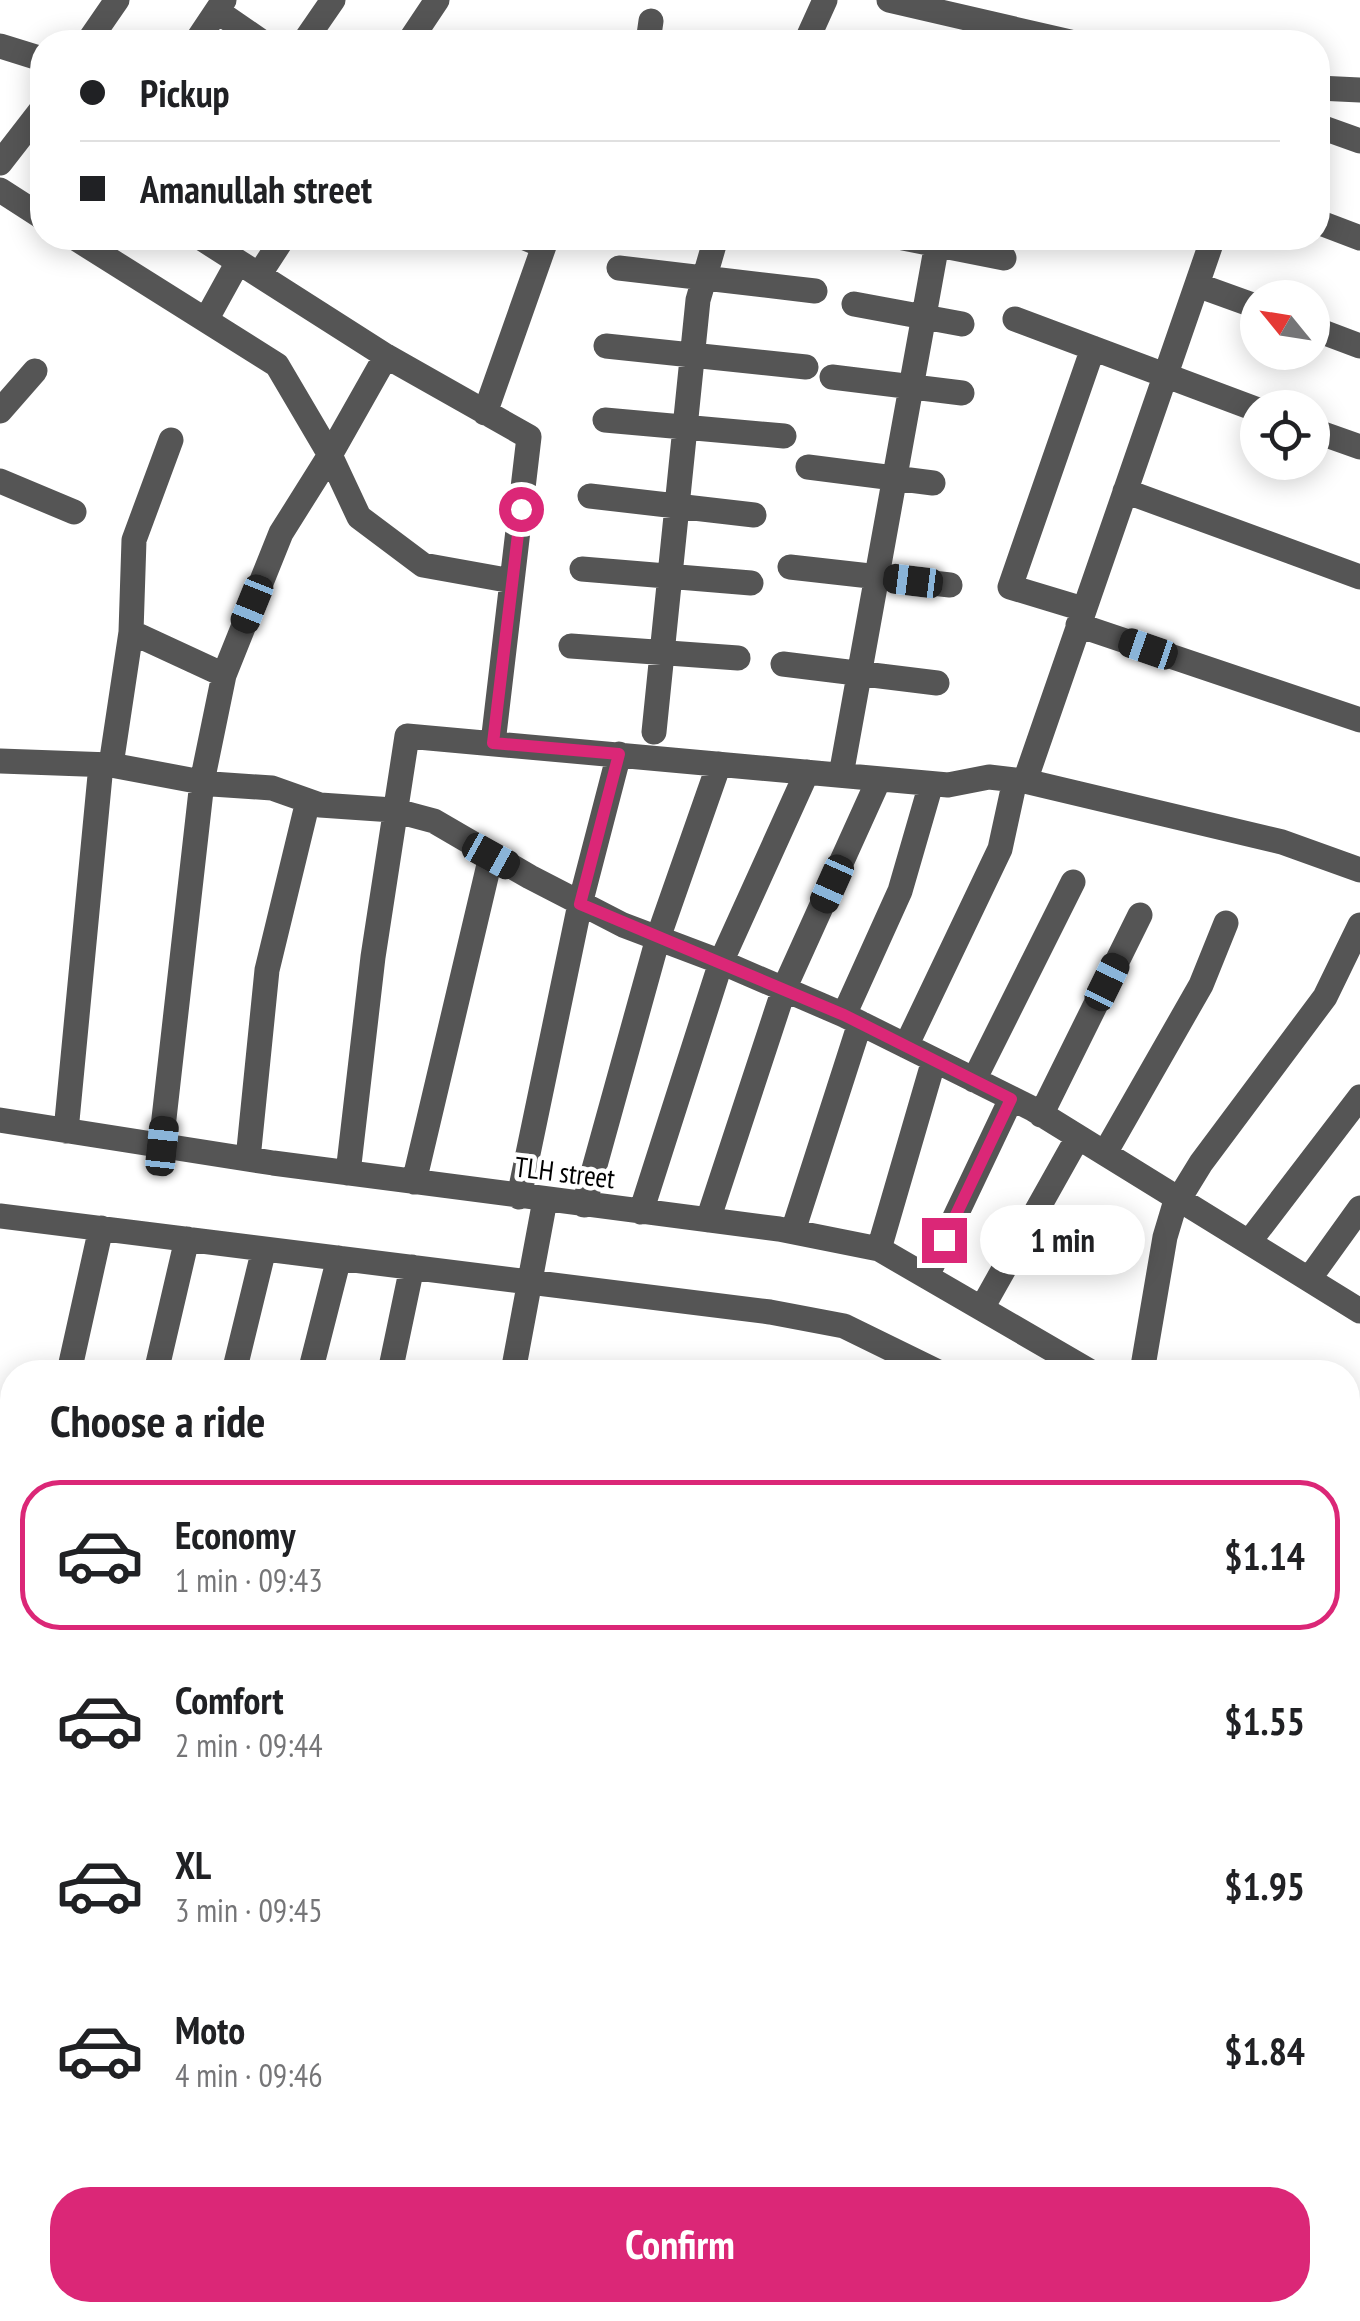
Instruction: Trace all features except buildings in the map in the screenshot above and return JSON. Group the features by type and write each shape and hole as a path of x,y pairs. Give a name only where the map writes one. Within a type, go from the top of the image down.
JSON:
{"street":[{"path":"96,30 117,0"},
{"path":"312,30 332,0"},
{"path":"418,30 437,0"},
{"path":"811,30 825,0"},
{"path":"888,0 970,30"},
{"path":"204,30 220,5 248,30"},
{"path":"0,46 30,55"},
{"path":"1330,89 1360,90"},
{"path":"1330,130 1360,141"},
{"path":"1,160 30,131"},
{"path":"0,190 30,209"},
{"path":"1330,227 1360,238"},
{"path":"94,250 277,366 330,455 358,517 423,565 512,581"},
{"path":"220,250 386,356 529,437 493,743"},
{"path":"206,320 249,268 269,250"},
{"path":"485,412 543,250"},
{"path":"654,732 693,356 703,278 712,250"},
{"path":"841,775 936,250"},
{"path":"973,250 1004,258"},
{"path":"906,1046 1000,848 1020,781 1209,250"},
{"path":"618,268 815,291"},
{"path":"1197,284 1240,300"},
{"path":"854,304 962,324"},
{"path":"1015,319 1240,403"},
{"path":"1330,335 1360,346"},
{"path":"606,346 806,367"},
{"path":"1093,348 1010,586 1080,617 1360,720"},
{"path":"162,1146 202,782 224,675 280,533 386,356"},
{"path":"0,411 34,371"},
{"path":"832,377 962,394"},
{"path":"605,420 784,436"},
{"path":"1330,436 1360,447"},
{"path":"66,1131 106,765 131,632 134,540 171,440"},
{"path":"808,467 932,483"},
{"path":"0,482 74,512"},
{"path":"1125,491 1360,578"},
{"path":"590,496 754,515"},
{"path":"790,567 950,585"},
{"path":"582,569 751,582"},
{"path":"131,632 224,675"},
{"path":"571,646 738,658"},
{"path":"783,664 938,682"},
{"path":"348,1173 407,736 931,784 948,785 989,777 1020,781 1282,842 1360,870"},
{"path":"515,1360 530,1282 532,1198 580,904 619,754"},
{"path":"0,763 106,765 202,782 272,788 320,805 394,810 434,821 580,904 852,1019 1041,1114 1360,1310"},
{"path":"584,1205 658,938 718,764"},
{"path":"641,1212 721,962 807,772"},
{"path":"708,1220 784,989 879,779"},
{"path":"793,1232 852,1019 900,890 931,784"},
{"path":"248,1159 267,970 308,801"},
{"path":"414,1182 491,856"},
{"path":"974,1080 1073,882"},
{"path":"1041,1114 1140,915"},
{"path":"1106,1154 1201,985 1226,924"},
{"path":"1144,1360 1165,1237 1180,1198 1201,1163 1325,997 1353,954 1360,925"},
{"path":"879,1248 934,1060"},
{"path":"1249,1242 1360,1098"},
{"path":"927,1276 1011,1099"},
{"name":"TLH street","path":"0,1120 248,1159 793,1232 879,1248 1071,1360"},
{"path":"982,1308 1078,1136"},
{"path":"1309,1279 1360,1208"},
{"path":"0,1216 770,1312 844,1326 913,1360"},
{"path":"72,1360 101,1228"},
{"path":"159,1360 188,1239"},
{"path":"237,1360 264,1248"},
{"path":"313,1360 339,1258"},
{"path":"393,1360 412,1267"}],"route":[{"path":"521,509 493,743 619,754 580,904 844,1015 1011,1099 944,1240"}]}
